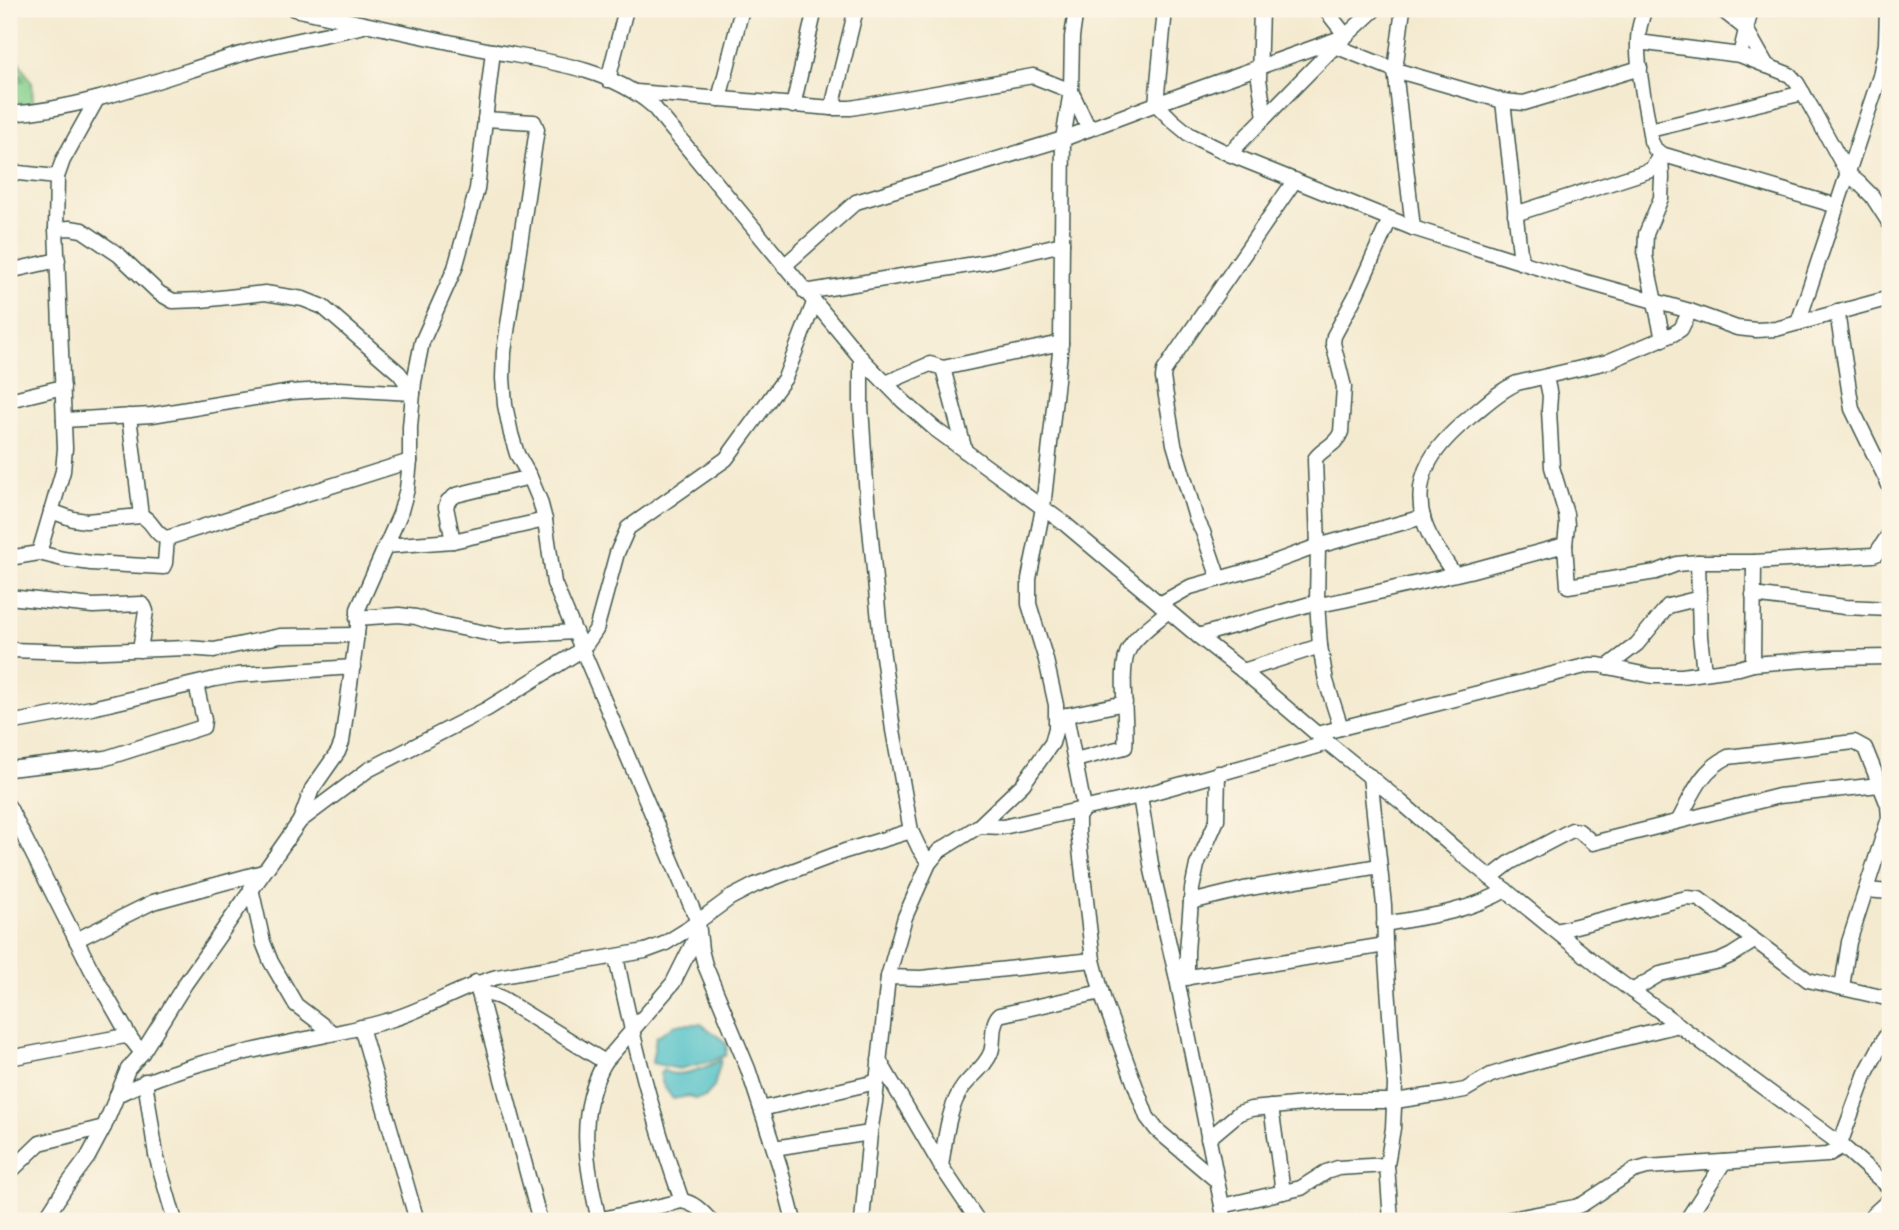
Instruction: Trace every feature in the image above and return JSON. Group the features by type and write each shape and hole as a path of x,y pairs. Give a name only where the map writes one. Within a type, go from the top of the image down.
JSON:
{"street":[{"path":"294,9 559,63 636,92 652,105 861,358 935,429 1065,524 1556,931 1632,991 1839,1144 1890,1188"},
{"path":"608,80 626,9"},
{"path":"719,99 742,9"},
{"path":"793,106 815,9"},
{"path":"832,108 856,9"},
{"path":"1076,9 1072,37 1071,91 1063,139 1061,344 1042,508 1029,579 1030,604 1056,705 1075,760 1084,808 1078,817 1078,832 1093,960 1101,992 1147,1117 1157,1130 1217,1181"},
{"path":"1156,104 1165,9"},
{"path":"1261,9 1259,67 1265,117"},
{"path":"1325,9 1341,41 1395,70 1503,101 1524,103 1640,68"},
{"path":"1229,154 1376,9"},
{"path":"1403,9 1395,70 1413,228"},
{"path":"1644,9 1638,42 1640,68 1651,141 1655,149 1661,154 1837,206"},
{"path":"1721,9 1746,29 1767,66"},
{"path":"1740,55 1751,9"},
{"path":"1798,323 1880,76 1886,44 1886,9"},
{"path":"9,114 36,112 97,99 250,52 368,25"},
{"path":"784,267 856,202 1063,139 1259,67 1341,41"},
{"path":"1638,42 1740,55 1790,75 1803,93 1848,174 1888,213"},
{"path":"44,1221 88,1157 104,1127 128,1069 142,1053 185,984 300,821 312,789 342,742 357,635 358,609 400,514 407,489 411,461 410,393 422,342 455,268 478,189 493,51"},
{"path":"636,92 793,106 851,108 1033,76 1071,91 1089,129"},
{"path":"1650,130 1803,93"},
{"path":"39,553 63,471 65,448 56,229 57,177 97,99"},
{"path":"1503,101 1521,262"},
{"path":"1156,104 1190,135 1229,154 1413,228 1690,311 1737,328 1776,329 1890,298"},
{"path":"485,119 534,122 536,126 504,352 503,378 510,434 540,501 554,583 699,927 705,965 748,1069 794,1221"},
{"path":"1515,214 1651,170 1661,154"},
{"path":"1661,154 1661,198 1646,234 1645,256 1663,339"},
{"path":"9,172 57,177"},
{"path":"1219,579 1196,518 1174,444 1164,371 1295,180"},
{"path":"1341,728 1326,681 1320,646 1315,459 1339,439 1341,432 1343,387 1333,343 1334,336 1356,295 1390,219"},
{"path":"56,229 82,230 119,256 159,293 173,301 265,293 303,299 323,307 398,373 410,393"},
{"path":"809,298 1062,244"},
{"path":"9,271 58,260"},
{"path":"300,821 368,770 487,709 582,647 596,630 617,554 628,528 726,459 785,378 809,298"},
{"path":"1454,574 1430,536 1423,517 1421,485 1423,474 1438,447 1450,433 1505,388 1617,359 1681,329 1690,311"},
{"path":"1837,313 1852,409 1890,487"},
{"path":"886,383 930,364 943,368 1061,344"},
{"path":"861,358 862,420 881,641 892,730 911,831 929,863"},
{"path":"943,368 965,451"},
{"path":"1546,377 1550,396 1552,467 1566,514 1564,545 1567,585 1570,587 1656,572 1677,564 1873,555 1890,533"},
{"path":"9,400 63,387"},
{"path":"64,420 152,415 291,392 340,389 410,393"},
{"path":"130,416 141,516"},
{"path":"51,511 86,522 141,516 148,519 161,537 167,538 411,461"},
{"path":"453,541 446,507 448,501 456,495 530,477"},
{"path":"1075,760 1125,747 1127,652 1164,607 1190,587 1258,568 1318,546 1423,517"},
{"path":"385,546 453,541 545,520"},
{"path":"9,558 39,553 91,563 163,567 167,538"},
{"path":"1198,636 1317,602 1324,604 1454,574 1564,545"},
{"path":"1698,562 1704,672"},
{"path":"1753,664 1754,562"},
{"path":"1753,595 1845,607 1890,608"},
{"path":"9,597 93,606 141,604 146,611 140,650"},
{"path":"1607,667 1637,644 1668,606 1700,598"},
{"path":"357,618 398,615 416,617 501,636 575,632"},
{"path":"9,650 214,650 279,636 357,635"},
{"path":"1242,671 1320,646"},
{"path":"979,826 1003,827 1140,796 1322,739 1341,728 1589,665 1652,676 1682,676 1753,664 1890,657"},
{"path":"9,723 237,675 353,667"},
{"path":"9,769 106,758 204,727 196,684"},
{"path":"1061,716 1125,703"},
{"path":"862,1221 888,977 905,917 929,863 939,851 979,826 1023,783 1052,743 1061,716"},
{"path":"1679,820 1704,774 1728,757 1854,742 1865,748 1888,805 1889,817 1849,942 1842,987"},
{"path":"1182,978 1197,865 1217,820 1218,773"},
{"path":"1370,776 1380,866 1393,1047 1395,1101 1387,1165 1391,1221"},
{"path":"1490,878 1511,862 1572,830 1579,831 1593,844 1779,796 1879,785"},
{"path":"1140,796 1152,870 1182,978 1208,1139 1225,1221"},
{"path":"9,807 76,940 131,1039 142,1053"},
{"path":"117,1095 145,1081 220,1058 393,1020 455,993 477,988 496,977 645,951 699,927 730,898 755,886 845,850 911,831"},
{"path":"1191,902 1244,888 1380,866"},
{"path":"76,940 153,902 262,872"},
{"path":"251,888 263,942 271,962 296,1005 333,1033"},
{"path":"1384,924 1465,909 1506,890"},
{"path":"1867,890 1890,892"},
{"path":"1556,931 1687,898 1699,899 1808,980 1890,999"},
{"path":"699,927 673,983 605,1062 598,1074 588,1103 587,1165 599,1221 682,1201 689,1202 711,1221"},
{"path":"1632,991 1660,974 1720,961 1754,941"},
{"path":"1182,978 1385,945"},
{"path":"617,957 631,1031 663,1148 682,1201"},
{"path":"888,977 921,978 1093,960"},
{"path":"477,988 503,998 605,1062"},
{"path":"477,988 540,1221"},
{"path":"941,1166 949,1118 961,1089 992,1051 995,1020 999,1015 1101,992"},
{"path":"1208,1139 1239,1113 1251,1109 1335,1101 1395,1101 1465,1090 1499,1073 1679,1025"},
{"path":"361,1027 418,1221"},
{"path":"1500,1221 1575,1207 1633,1171 1647,1167 1828,1155 1836,1150 1839,1144 1866,1073 1890,1028"},
{"path":"9,1058 125,1036 131,1039"},
{"path":"879,1060 941,1166 978,1221"},
{"path":"145,1081 156,1155 175,1221"},
{"path":"761,1109 877,1082"},
{"path":"1271,1107 1283,1192"},
{"path":"9,1173 40,1143 104,1127"},
{"path":"774,1148 870,1133"},
{"path":"1686,1221 1724,1162"},
{"path":"1222,1206 1301,1188 1326,1172 1338,1168 1387,1165"},
{"path":"1866,1221 1890,1199"}],"green space":[{"path":"9,46 32,83 33,104 9,106"}],"water":[{"path":"676,1024 701,1024 727,1044 726,1055 679,1069 652,1063 656,1037"},
{"path":"721,1060 714,1087 705,1097 673,1099 663,1085 660,1074 663,1070 676,1074 684,1073"}]}
